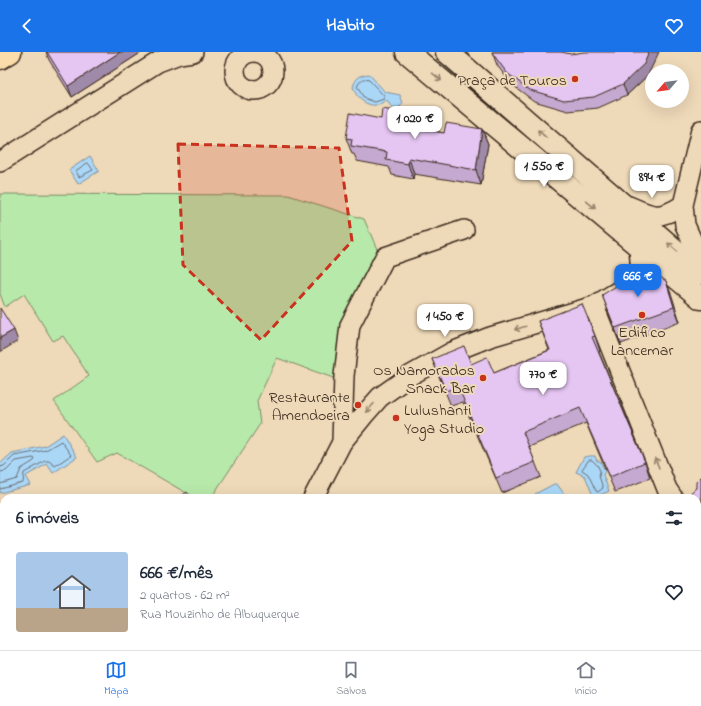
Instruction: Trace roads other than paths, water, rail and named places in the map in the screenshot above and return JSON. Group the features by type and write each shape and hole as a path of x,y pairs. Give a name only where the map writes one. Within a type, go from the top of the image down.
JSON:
{"main road":[{"path":"0,58 10,52"},
{"path":"408,52 701,298"},
{"path":"447,52 701,273"}],"street":[{"path":"0,162 158,62 179,54 193,52"},
{"path":"225,52 229,54 236,68"},
{"path":"255,52 265,56 271,62 273,72 270,81 264,88 255,90 243,86 236,78 236,68 240,58 246,54 255,52"},
{"path":"701,130 683,205 685,225 701,261"},
{"path":"622,203 652,216 669,214 683,205"},
{"path":"342,442 344,376 346,348 350,325 385,257 464,230"},
{"path":"315,494 342,442 380,397 412,375 452,352 490,337 594,306 641,277 639,245"},
{"path":"594,306 667,489 670,494"}],"water":[{"path":"369,74 385,92 400,95 403,103 400,107 393,109 387,101 382,104 372,105 362,101 358,97 353,87 355,81 360,76"},
{"path":"90,156 99,171 78,184 69,170"},
{"path":"63,434 77,457 53,473 47,464 26,476 31,485 0,493 0,464 12,453 45,446"},
{"path":"595,456 597,461 600,461 605,471 603,475 609,491 603,494 592,494 585,476 576,472 584,457"},
{"path":"554,484 557,484 564,494 535,494"}],"place":[{"name":"Praça de Touros","path":"575,79"},
{"name":"Edifico Lancemar","path":"642,315"},
{"name":"Os Namorados Snack Bar","path":"483,378"},
{"name":"Restaurante Amendoeira","path":"358,405"},
{"name":"Lulushanti Yoga Studio","path":"396,418"}]}
